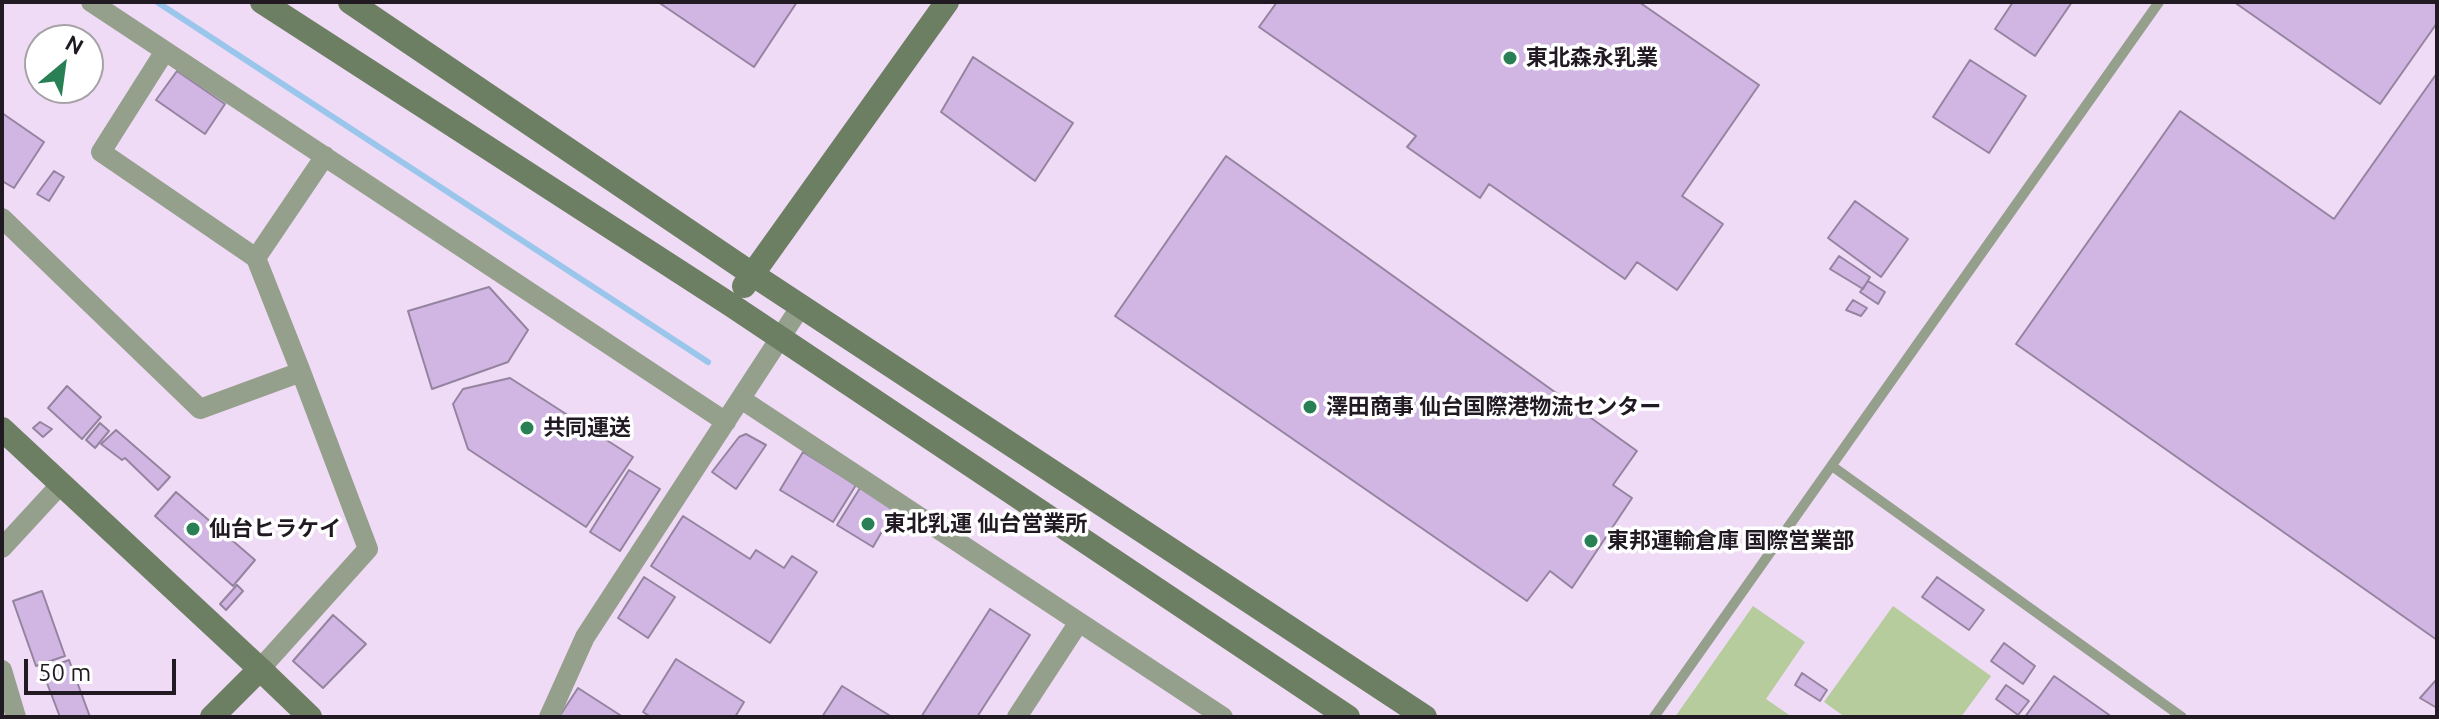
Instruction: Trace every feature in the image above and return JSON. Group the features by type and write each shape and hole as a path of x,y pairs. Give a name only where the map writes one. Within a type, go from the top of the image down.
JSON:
{"street":[{"path":"91,2 726,422"},
{"path":"262,2 731,305 1348,717"},
{"path":"350,2 752,274 1425,717"},
{"path":"731,305 947,2"},
{"path":"165,51 101,152 256,258 368,549 260,669 212,717"},
{"path":"256,258 325,156"},
{"path":"2,218 200,409 301,372"},
{"path":"549,717 585,637 801,306"},
{"path":"741,399 1223,717"},
{"path":"2,429 310,717"},
{"path":"2,548 61,484"},
{"path":"1017,717 1079,622"},
{"path":"2,670 16,717"}],"lane":[{"path":"1654,717 2159,2"},
{"path":"1832,466 2182,717"}],"green space":[{"path":"1753,606 1805,642 1766,699 1792,717 1675,717"},
{"path":"1893,606 1991,676 1961,717 1845,717 1824,702"}],"building":[{"path":"658,2 797,2 754,67"},
{"path":"1277,2 1639,2 1759,85 1682,196 1723,224 1677,290 1637,262 1625,279 1489,184 1480,198 1407,147 1416,136 1259,27"},
{"path":"2013,2 2072,2 2035,56 1995,29"},
{"path":"2234,2 2437,2 2437,23 2380,104"},
{"path":"973,57 1073,123 1035,181 941,112"},
{"path":"1970,60 2026,96 1989,153 1933,117"},
{"path":"177,71 225,104 205,134 156,100"},
{"path":"2437,73 2437,640 2016,344 2180,111 2334,219"},
{"path":"2,113 44,142 14,188 2,181"},
{"path":"1226,156 1637,451 1613,485 1632,498 1572,588 1550,571 1527,601 1115,316"},
{"path":"54,171 64,177 49,201 37,194"},
{"path":"1855,201 1908,239 1881,277 1828,238"},
{"path":"1839,256 1870,277 1863,289 1830,269"},
{"path":"1868,281 1885,292 1878,304 1860,292"},
{"path":"489,287 528,330 508,362 432,389 408,311"},
{"path":"1853,300 1867,308 1861,316 1846,310"},
{"path":"510,378 633,457 586,527 468,449 453,404 463,389"},
{"path":"67,386 101,417 82,439 48,408"},
{"path":"40,422 52,429 43,437 33,428"},
{"path":"100,423 109,431 95,448 86,440"},
{"path":"116,430 170,477 158,490 125,458 122,460 101,444"},
{"path":"746,434 766,445 736,489 712,472 739,437"},
{"path":"803,452 856,485 833,522 780,490"},
{"path":"629,470 660,489 620,551 590,532"},
{"path":"860,488 895,509 873,547 837,525"},
{"path":"176,492 255,560 233,586 155,516"},
{"path":"683,516 750,559 756,550 784,568 792,556 817,572 770,643 651,566"},
{"path":"644,577 675,597 648,638 618,618"},
{"path":"1937,577 1984,610 1969,630 1922,597"},
{"path":"237,585 243,591 226,610 220,604"},
{"path":"42,591 65,656 36,666 13,601"},
{"path":"990,609 1030,635 977,717 921,717"},
{"path":"333,615 366,644 323,688 293,661"},
{"path":"2004,643 2035,666 2023,684 1991,661"},
{"path":"676,659 744,702 735,717 651,717 643,712"},
{"path":"69,660 90,717 60,717 42,670"},
{"path":"1802,673 1827,690 1820,701 1795,685"},
{"path":"2054,676 2112,717 2025,717"},
{"path":"2437,679 2437,708 2420,698"},
{"path":"2006,685 2029,701 2018,715 1996,699"},
{"path":"842,686 892,717 822,717"},
{"path":"578,688 623,717 559,717"}],"waterway":[{"path":"157,2 708,362"}],"place":[{"name":"東北森永乳業","path":"1510,58"},
{"name":"澤田商事 仙台国際港物流センター","path":"1310,407"},
{"name":"共同運送","path":"527,428"},
{"name":"東北乳運 仙台営業所","path":"868,524"},
{"name":"仙台ヒラケイ","path":"193,529"},
{"name":"東邦運輸倉庫 国際営業部","path":"1591,541"}]}
